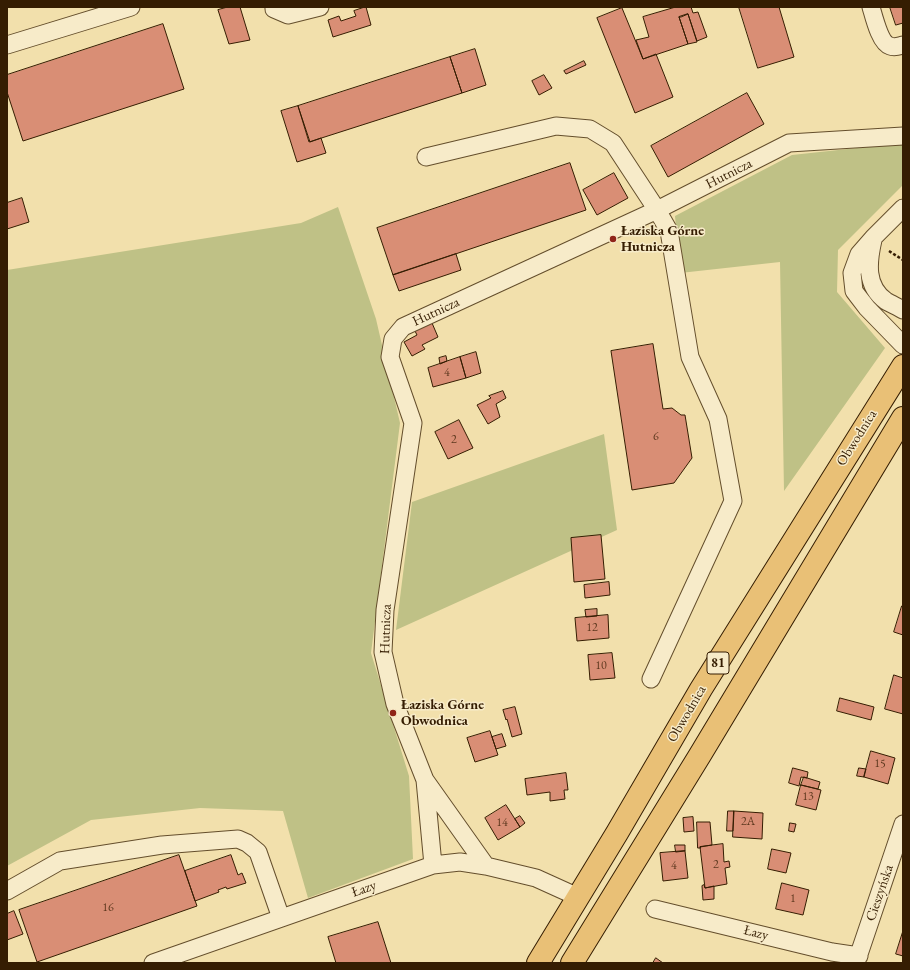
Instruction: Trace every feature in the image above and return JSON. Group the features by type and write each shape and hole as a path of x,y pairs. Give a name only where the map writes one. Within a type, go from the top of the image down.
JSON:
{"main road":[{"name":"Obwodnica","path":"538,963 701,689 903,366"},
{"name":"Obwodnica","path":"572,963 700,755 903,418"}],"street":[{"path":"7,45 132,7"},
{"path":"274,7 274,9 288,15 320,7"},
{"path":"871,7 883,40 889,46 896,47 903,45"},
{"path":"426,157 556,126 590,129 613,143 669,231 690,357 718,419 733,501 652,679"},
{"name":"Hutnicza","path":"425,780 396,704 383,652 385,610 413,423 390,357 392,339 403,327 657,210 789,143 903,136"},
{"path":"903,208 859,254 852,273 854,291 867,308 903,345"},
{"path":"873,238 869,260 870,276 874,288 885,300 903,310"},
{"path":"425,780 433,865"},
{"path":"425,780 486,866"},
{"name":"Cieszyńska","path":"857,959 903,824"},
{"path":"7,891 60,861 162,844 238,839 247,843 258,852 281,918"},
{"name":"Łazy","path":"153,963 433,865 460,862 486,866 536,878 578,897"},
{"name":"Łazy","path":"655,909 857,959"}],"green space":[{"path":"903,143 903,185 838,250 837,292 885,348 784,491 780,262 680,273 675,216 792,155"},
{"path":"338,207 376,319 400,423 371,653 409,776 413,859 308,898 283,811 200,808 91,820 7,866 7,270 301,223"},
{"path":"604,434 617,530 396,630 412,502"}],"building":[{"path":"228,7 240,7 250,40 229,44 218,10"},
{"path":"366,7 371,25 333,37 328,20 339,16 341,21 356,16 354,11"},
{"path":"676,7 691,7 693,13 698,12 707,37 697,41 688,14 679,17 688,44 643,59 636,40 649,37 643,17"},
{"path":"739,7 779,7 794,57 758,68"},
{"path":"890,7 903,7 903,23 896,25"},
{"path":"622,8 643,59 656,54 673,97 635,113 597,18"},
{"path":"688,14 697,42 688,44 679,17"},
{"path":"163,24 184,89 23,141 7,92 7,75"},
{"path":"475,49 486,85 462,93 450,57"},
{"path":"450,57 462,93 309,142 298,106"},
{"path":"584,61 586,65 566,74 564,71"},
{"path":"544,75 552,88 539,95 532,81"},
{"path":"747,93 764,124 668,177 651,146"},
{"path":"298,106 310,142 321,138 326,153 297,162 281,111"},
{"path":"570,163 586,210 393,275 377,228"},
{"path":"614,173 628,198 597,215 583,190"},
{"path":"22,198 29,222 7,229 7,203"},
{"path":"456,254 461,270 399,291 393,275"},
{"path":"432,323 438,337 422,345 425,349 412,356 404,342 417,335 415,331"},
{"path":"653,344 663,409 672,408 681,415 685,415 692,458 674,483 632,490 611,351"},
{"path":"476,352 481,373 466,378 460,357"},
{"path":"446,356 447,361 440,364 439,358"},
{"path":"460,357 466,378 433,387 428,368"},
{"path":"503,391 506,398 496,404 500,417 488,424 477,405 491,398 489,396"},
{"path":"459,420 473,448 448,459 435,432"},
{"path":"601,535 605,579 574,582 571,538"},
{"path":"609,582 610,595 585,598 584,585"},
{"path":"903,606 903,635 894,632"},
{"path":"597,609 597,616 586,617 585,610"},
{"path":"608,615 609,638 577,641 575,618"},
{"path":"612,653 615,678 590,680 588,655"},
{"path":"894,675 903,678 903,714 885,709"},
{"path":"840,698 874,707 871,720 837,711"},
{"path":"515,707 522,734 512,737 503,710"},
{"path":"490,731 498,755 475,762 467,738"},
{"path":"502,734 506,746 496,749 492,737"},
{"path":"871,751 895,758 888,784 864,777"},
{"path":"793,768 808,772 807,778 801,777 799,786 789,783"},
{"path":"859,768 866,769 864,777 857,776"},
{"path":"566,773 568,790 564,790 565,799 550,801 550,792 527,795 525,779"},
{"path":"804,777 820,782 818,789 801,785"},
{"path":"801,785 821,790 816,810 796,805"},
{"path":"506,805 520,827 498,840 485,818"},
{"path":"728,811 734,811 733,831 727,831"},
{"path":"734,811 763,813 762,839 733,837"},
{"path":"520,816 525,823 520,827 515,819"},
{"path":"693,817 694,831 684,832 683,818"},
{"path":"697,822 710,822 712,845 698,848"},
{"path":"790,823 796,824 794,832 789,831"},
{"path":"723,844 724,862 729,861 730,867 725,868 727,884 705,888 700,847"},
{"path":"675,845 685,845 685,851 676,852"},
{"path":"772,849 791,853 786,873 768,869"},
{"path":"685,851 688,878 663,881 660,853"},
{"path":"179,855 197,906 37,962 19,910"},
{"path":"231,855 238,875 242,873 246,883 227,889 226,887 218,890 219,892 195,901 185,871"},
{"path":"782,883 809,890 803,915 776,909"},
{"path":"704,885 705,888 714,886 714,899 703,900 702,886"},
{"path":"14,911 23,934 7,940 7,914"},
{"path":"378,922 391,963 336,963 328,937"},
{"path":"903,931 903,956 896,954"},
{"path":"656,958 663,963 653,963"}],"place":[{"name":"Łaziska Górne Hutnicza","path":"613,239"},
{"name":"Łaziska Górne Obwodnica","path":"393,713"}]}
